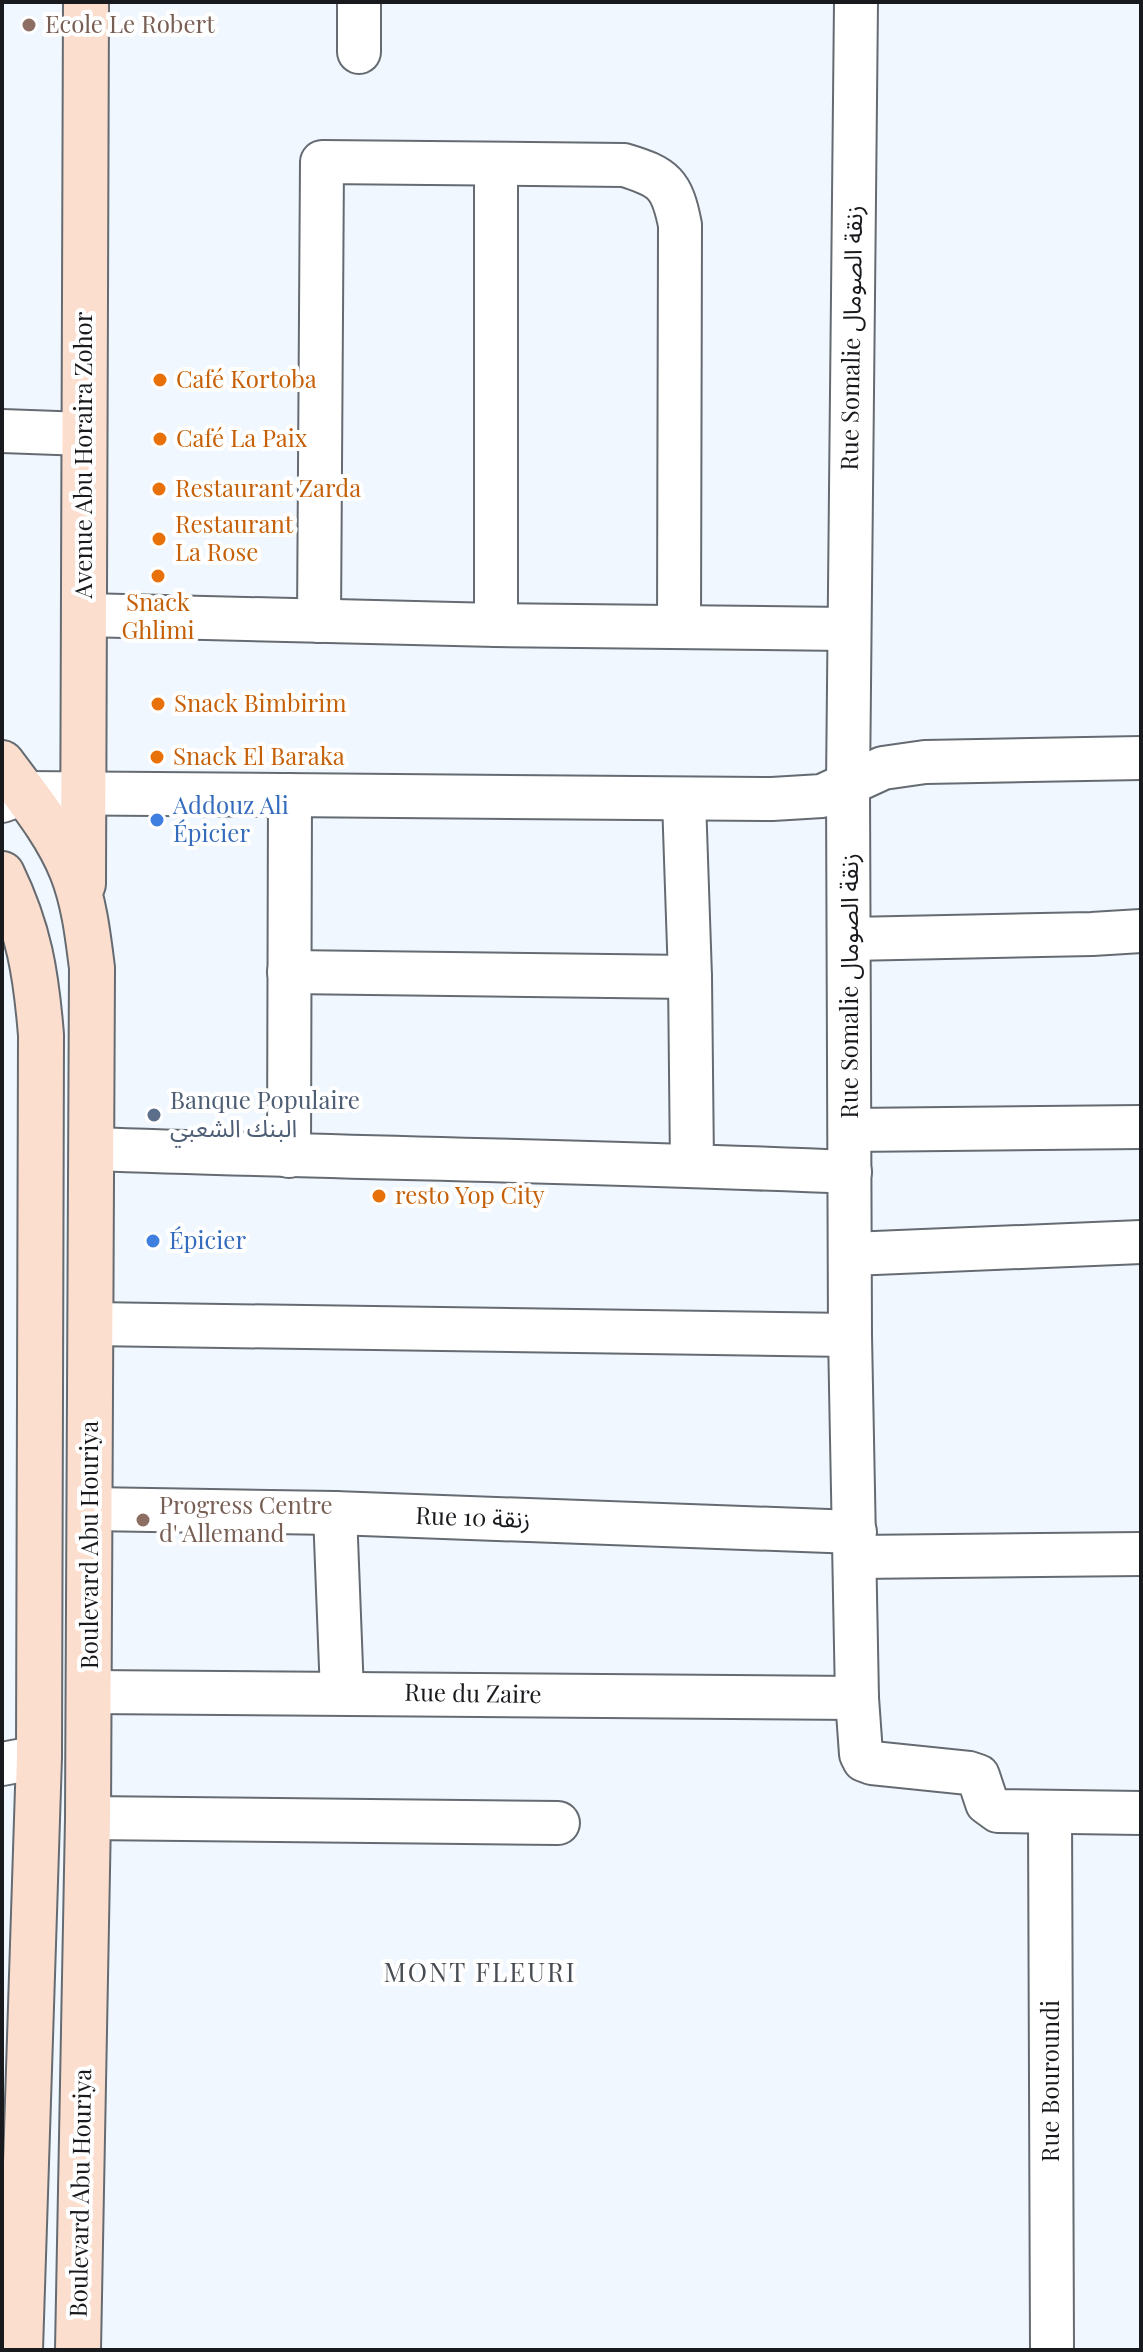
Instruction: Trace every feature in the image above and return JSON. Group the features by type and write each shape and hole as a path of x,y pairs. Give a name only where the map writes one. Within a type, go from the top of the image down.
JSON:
{"main road":[{"name":"Avenue Abu Horaira Zohor","path":"82,908 86,2"},
{"name":"Boulevard Abu Houriya","path":"9,786 60,846 73,872 92,968 88,1818 78,2350"},
{"name":"Boulevard Abu Houriya","path":"6,882 30,948 36,976 41,1035 20,1760 26,2203 20,2350"},
{"path":"6,882 30,902 53,908 82,908"},
{"path":"26,2203 80,2200"}],"street":[{"path":"359,2 359,52"},
{"name":"Rue Somalie زنقة الصومال","path":"856,2 848,785 850,1335 857,1698 864,1760 969,1773 978,1776 991,1808 998,1811 1050,1812"},
{"path":"319,621 322,162 624,165 651,173 665,183 675,198 680,225 679,626"},
{"path":"496,165 496,625"},
{"path":"2,431 85,434"},
{"path":"84,615 496,625 848,629"},
{"path":"9,786 83,794 772,799 822,796 883,768 925,762 1141,758"},
{"path":"289,1156 290,795"},
{"path":"684,800 692,1165"},
{"path":"850,939 1141,931"},
{"path":"289,972 690,977"},
{"path":"851,1130 1141,1127"},
{"path":"93,1149 850,1172"},
{"path":"851,1254 1141,1242"},
{"path":"92,1324 850,1335"},
{"name":"Rue 10 زنقة","path":"91,1509 335,1513 855,1544 1141,1554"},
{"path":"335,1513 342,1693"},
{"name":"Rue du Zaire","path":"89,1692 857,1698"},
{"path":"1050,1812 1141,1813"},
{"name":"Rue Bouroundi","path":"1050,1812 1052,2350"},
{"path":"88,1818 558,1823"}],"place":[{"name":"Ecole Le Robert","path":"29,25"},
{"name":"Café Kortoba","path":"160,380"},
{"name":"Café La Paix","path":"160,439"},
{"name":"Restaurant Zarda","path":"159,489"},
{"name":"Restaurant La Rose","path":"159,539"},
{"name":"Snack Ghlimi","path":"158,576"},
{"name":"Snack Bimbirim","path":"158,704"},
{"name":"Snack El Baraka","path":"157,757"},
{"name":"Addouz Ali Épicier","path":"157,820"},
{"name":"Banque Populaire البنك الشعبي","path":"154,1115"},
{"name":"resto Yop City","path":"379,1196"},
{"name":"Épicier","path":"153,1241"},
{"name":"Progress Centre d' Allemand","path":"143,1520"}],"district":[{"name":"MONT FLEURI","path":"480,1973"}]}
